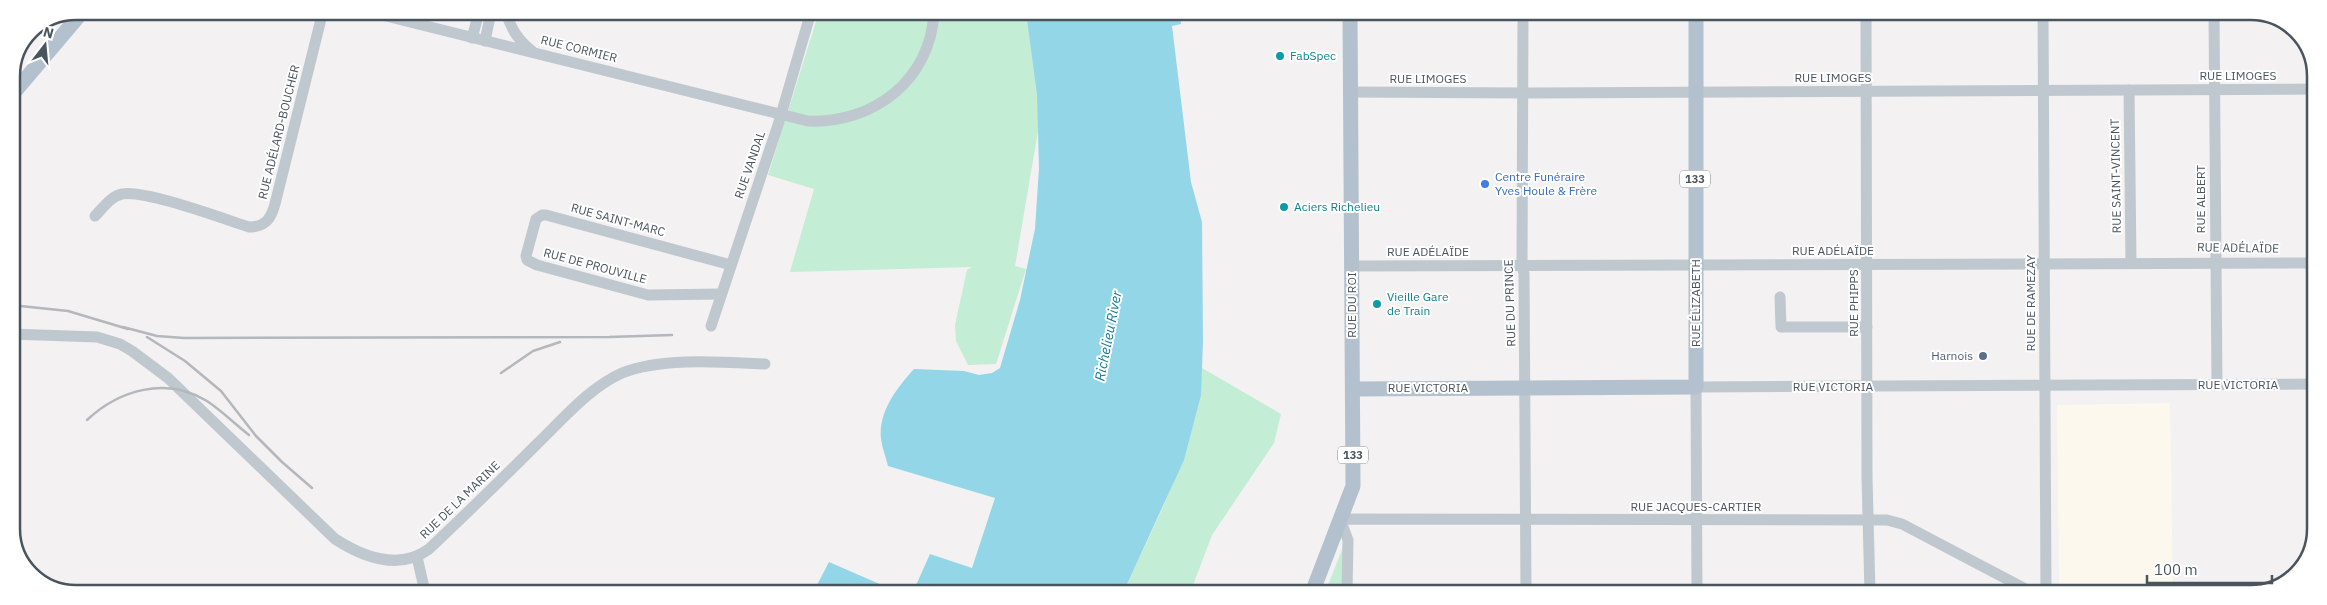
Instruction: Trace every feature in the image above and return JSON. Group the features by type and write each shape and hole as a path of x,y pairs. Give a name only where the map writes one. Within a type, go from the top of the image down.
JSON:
{"main road":[{"path":"20,85 77,20"},
{"name":"RUE DU ROI","path":"1340,519 1353,486 1350,20"},
{"name":"RUE ÉLIZABETH","path":"1696,20 1696,387"},
{"path":"49,50 66,21"},
{"name":"RUE VICTORIA","path":"1352,389 1696,387"},
{"name":"133","path":"1315,585 1340,519"}],"street":[{"name":"RUE ADÉLARD-BOUCHER","path":"95,216 116,196 131,194 153,198 249,227 262,226 267,222 276,204 321,20"},
{"name":"RUE CORMIER","path":"401,20 808,121 823,122 844,119 881,104 904,85 921,62 931,35 933,20"},
{"path":"472,38 477,20"},
{"path":"485,40 489,20"},
{"path":"509,20 516,37 536,53"},
{"name":"RUE VANDAL","path":"711,326 781,114 809,20"},
{"name":"RUE DU PRINCE","path":"1523,20 1522,265 1524,274 1526,585"},
{"name":"RUE PHIPPS","path":"1866,20 1867,467 1870,520 1870,585"},
{"name":"RUE DE RAMEZAY","path":"2043,20 2046,585"},
{"name":"RUE ALBERT","path":"2214,20 2217,385"},
{"name":"RUE LIMOGES","path":"1350,92 1524,93 2307,89"},
{"name":"RUE SAINT-VINCENT","path":"2129,90 2130,262"},
{"name":"RUE SAINT-MARC","path":"526,258 536,219 542,215 731,265"},
{"name":"RUE DE PROUVILLE","path":"526,258 537,265 648,295 721,294"},
{"name":"RUE ADÉLAÏDE","path":"1352,266 2307,262"},
{"path":"1780,297 1781,327 1867,327"},
{"name":"RUE DE LA MARINE","path":"20,334 89,336 120,344 168,378 335,539 366,556 392,560 417,557 430,549 566,416 610,380 623,373 654,366 718,362 765,364"},
{"name":"RUE VICTORIA","path":"1696,387 2307,384"},
{"name":"RUE ÉLIZABETH","path":"1696,387 1697,585"},
{"path":"1340,519 1348,540 1347,585"},
{"name":"RUE JACQUES-CARTIER","path":"1340,519 1526,521 1870,520 1902,524 2018,585"},
{"path":"417,557 423,585"}],"shaded area":[{"path":"2170,403 2173,585 2059,584 2057,405"}],"green space":[{"path":"816,20 1034,20 1044,96 1015,266 1026,269 996,364 968,365 956,341 955,325 967,270 972,267 790,272 814,189 768,175"},
{"path":"1202,368 1281,414 1274,443 1212,535 1193,585 1127,585 1184,456 1199,398"},
{"path":"1345,542 1345,585 1328,585"}],"water":[{"name":"Richelieu River","path":"1027,20 1181,20 1181,24 1172,26 1191,182 1202,222 1203,341 1201,395 1184,460 1127,585 916,585 930,554 972,568 995,498 888,466 881,439 882,419 895,392 914,369 964,371 979,375 992,373 1000,368 1020,300 1035,229 1039,168 1037,94"},
{"path":"829,562 882,585 817,585"}],"railway":[{"path":"20,306 68,311 128,329"},
{"path":"123,327 157,336 184,338 609,337 672,335"},
{"path":"147,337 185,361 221,391 256,436 312,488"},
{"path":"501,373 533,351 560,342"},
{"path":"87,420 113,401 128,394 159,388 175,389 191,393 207,401 249,435"}],"place":[{"name":"FabSpec","path":"1280,56"},
{"name":"Centre Funéraire Yves Houle & Frère","path":"1485,184"},
{"name":"Aciers Richelieu","path":"1284,207"},
{"name":"Vieille Gare de Train","path":"1377,304"},
{"name":"Harnois","path":"1983,356"}]}
